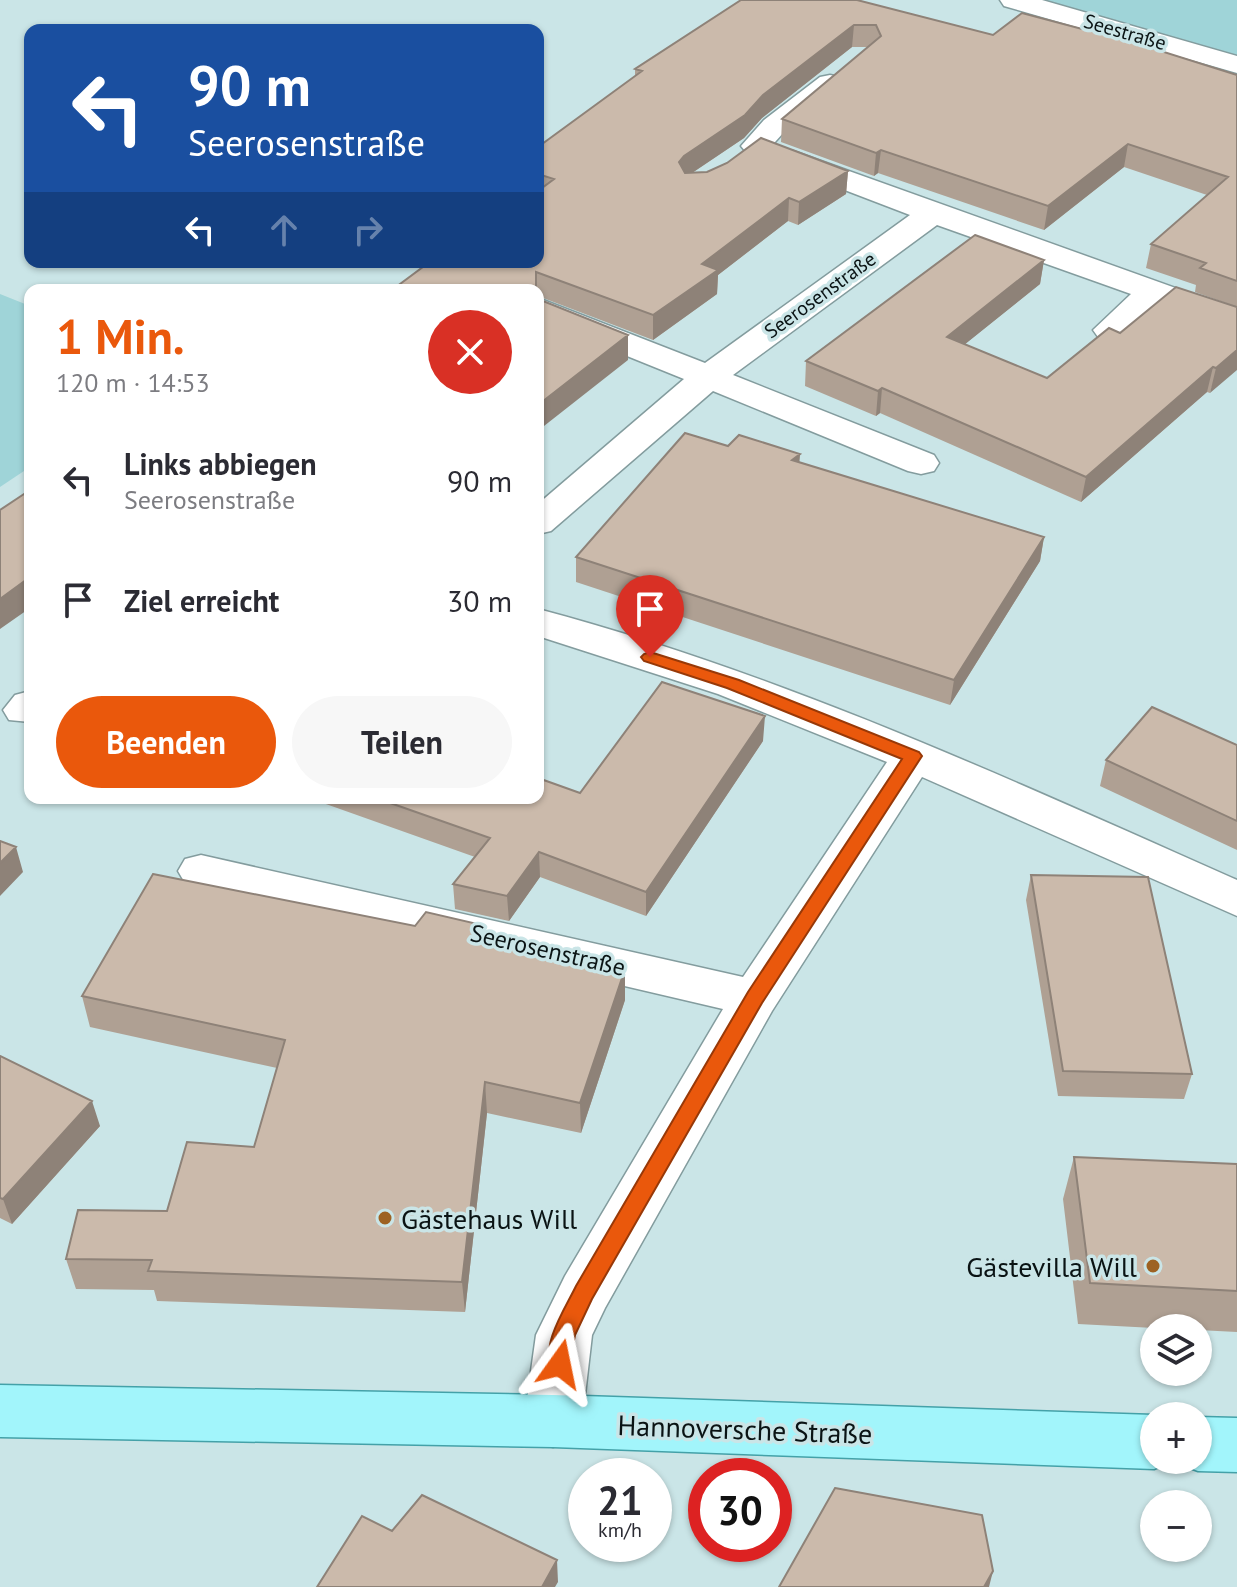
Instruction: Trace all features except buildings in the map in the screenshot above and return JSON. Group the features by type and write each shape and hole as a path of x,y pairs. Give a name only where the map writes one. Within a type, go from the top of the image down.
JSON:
{"main road":[{"name":"Hannoversche Straße","path":"0,1411 553,1421 1140,1442"},
{"path":"1212,1444 1237,1445"}],"street":[{"name":"Seestraße","path":"1013,0 1237,65"},
{"path":"852,65 774,126 744,154 933,213 1237,321"},
{"name":"Seerosenstraße","path":"544,518 708,377 933,213"},
{"path":"1110,330 1153,292"},
{"path":"544,310 921,463"},
{"path":"544,624 733,684 913,756 1237,899"},
{"path":"553,1421 564,1335 584,1293 755,998 913,756"},
{"name":"Seerosenstraße","path":"201,871 755,998"}],"shaded area":[{"path":"1035,0 1237,0 1237,58"},
{"path":"0,294 24,304 24,471 0,487"}],"place":[{"name":"Gästehaus Will","path":"385,1218"},
{"name":"Gästevilla Will","path":"1153,1266"}],"route":[{"path":"560,1364 564,1335 584,1293 755,998 913,756 733,684 650,657"}]}
